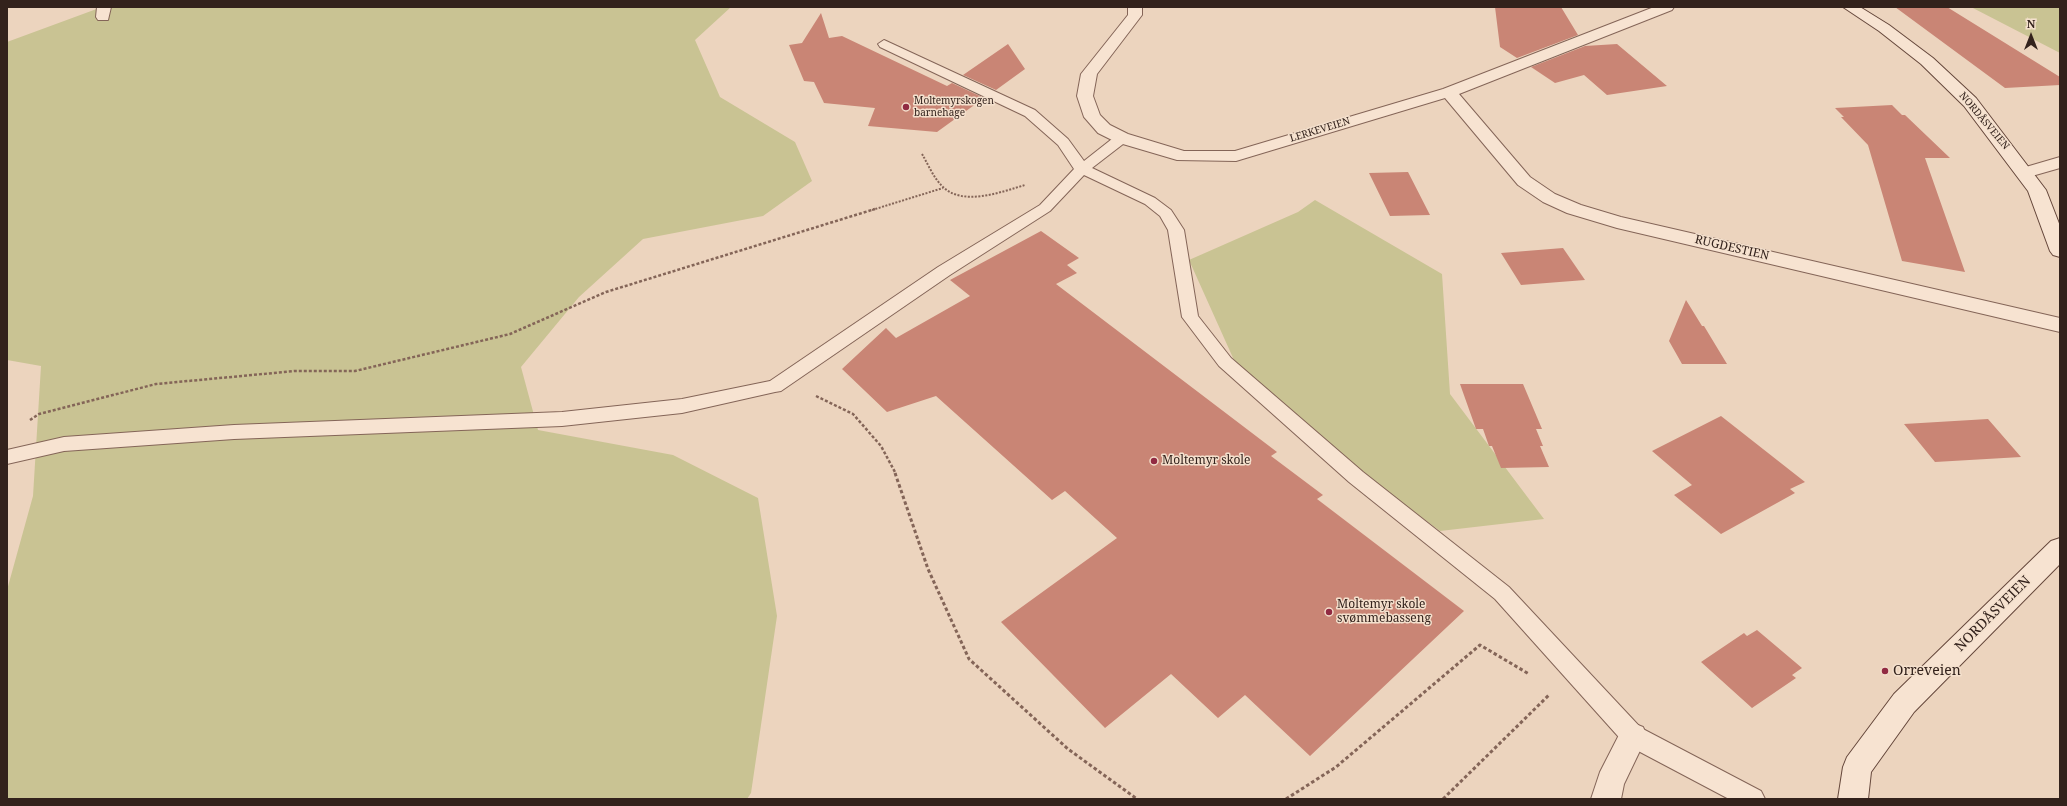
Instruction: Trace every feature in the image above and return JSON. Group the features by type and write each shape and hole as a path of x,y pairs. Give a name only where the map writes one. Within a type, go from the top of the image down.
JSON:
{"street":[{"name":"LERKEVEIEN","path":"1135,7 1135,15 1089,74 1085,96 1092,117 1104,129 1122,138 1183,156 1236,156 1324,128 1449,92 1668,7"},
{"name":"NORDÅSVEIEN","path":"1850,7 1884,28 1927,61 1970,102 2037,190 2060,251"},
{"name":"RUGDESTIEN","path":"1449,92 1524,181 1549,198 1574,209 1617,222 2060,325"},
{"path":"2025,173 2060,162"},
{"name":"NORDÅSVEIEN","path":"1853,799 1857,767 1904,703 2060,548"},
{"path":"1606,799 1610,782 1633,736"}],"lane":[{"path":"884,44 1030,113 1063,142 1078,173 1150,201 1166,213 1176,230 1190,317 1225,362 1356,477 1502,593 1633,736 1753,799"},
{"path":"7,457 64,444 234,432 562,419 682,406 775,386 944,271 1045,208 1078,173 1122,138"}],"path":[{"path":"922,154 943,188 954,194 977,195 997,193 1058,176 1078,173"},
{"path":"26,422 40,414 156,384 295,371 355,371 510,334 606,292 943,188"},
{"path":"775,386 824,398 853,414 881,446 898,478 928,569 969,659 1068,749 1137,799"},
{"path":"1286,799 1336,767 1480,645 1535,677"},
{"path":"1443,799 1555,689"}],"shaded area":[{"path":"102,7 731,7 695,40 720,97 795,142 812,181 763,216 643,239 579,297 521,367 538,430 673,455 758,498 777,616 751,793 747,799 7,799 7,590 33,496 41,366 7,360 7,42"},
{"path":"1971,7 2060,7 2060,53"},
{"path":"1315,200 1442,274 1450,394 1544,519 1440,531 1247,389 1189,260 1298,212"}],"building":[{"path":"1495,7 1561,7 1578,35 1517,58 1500,47"},
{"path":"1895,7 1947,7 2060,77 2060,85 2005,88"},
{"path":"821,13 829,38 842,36 947,86 952,83 984,98 937,132 868,126 875,108 824,103 814,82 804,81 789,45 802,43"},
{"path":"1008,44 1025,69 996,90 963,75"},
{"path":"1617,44 1667,86 1607,95 1584,75 1555,83 1531,67 1585,46"},
{"path":"1892,105 1902,115 1905,115 1950,158 1925,158 1965,272 1902,261 1868,145 1841,117 1844,117 1835,108"},
{"path":"1408,172 1430,215 1390,216 1369,173"},
{"path":"1041,231 1079,258 1067,265 1077,273 1056,284 1277,452 1271,456 1323,495 1317,499 1464,611 1310,756 1245,695 1218,718 1171,674 1105,728 1001,622 1117,538 1065,491 1052,500 936,396 887,412 842,369 886,328 896,338 970,296 950,280"},
{"path":"1563,248 1585,280 1521,285 1501,253"},
{"path":"1686,300 1727,364 1682,364 1669,341"},
{"path":"1460,384 1523,384 1542,429 1536,429 1543,446 1540,446 1549,467 1501,468 1492,446 1489,446 1483,429 1476,429"},
{"path":"1721,416 1805,482 1790,489 1795,493 1721,534 1674,495 1692,485 1652,451"},
{"path":"1988,419 2021,457 1935,462 1904,424"},
{"path":"1757,630 1802,668 1792,675 1796,678 1752,708 1701,662 1744,633 1747,636"}],"place":[{"name":"Moltemyrskogen barnehage","path":"906,107"},
{"name":"Moltemyr skole","path":"1154,461"},
{"name":"Moltemyr skole svømmebasseng","path":"1329,612"},
{"name":"Orreveien","path":"1885,671"}]}
